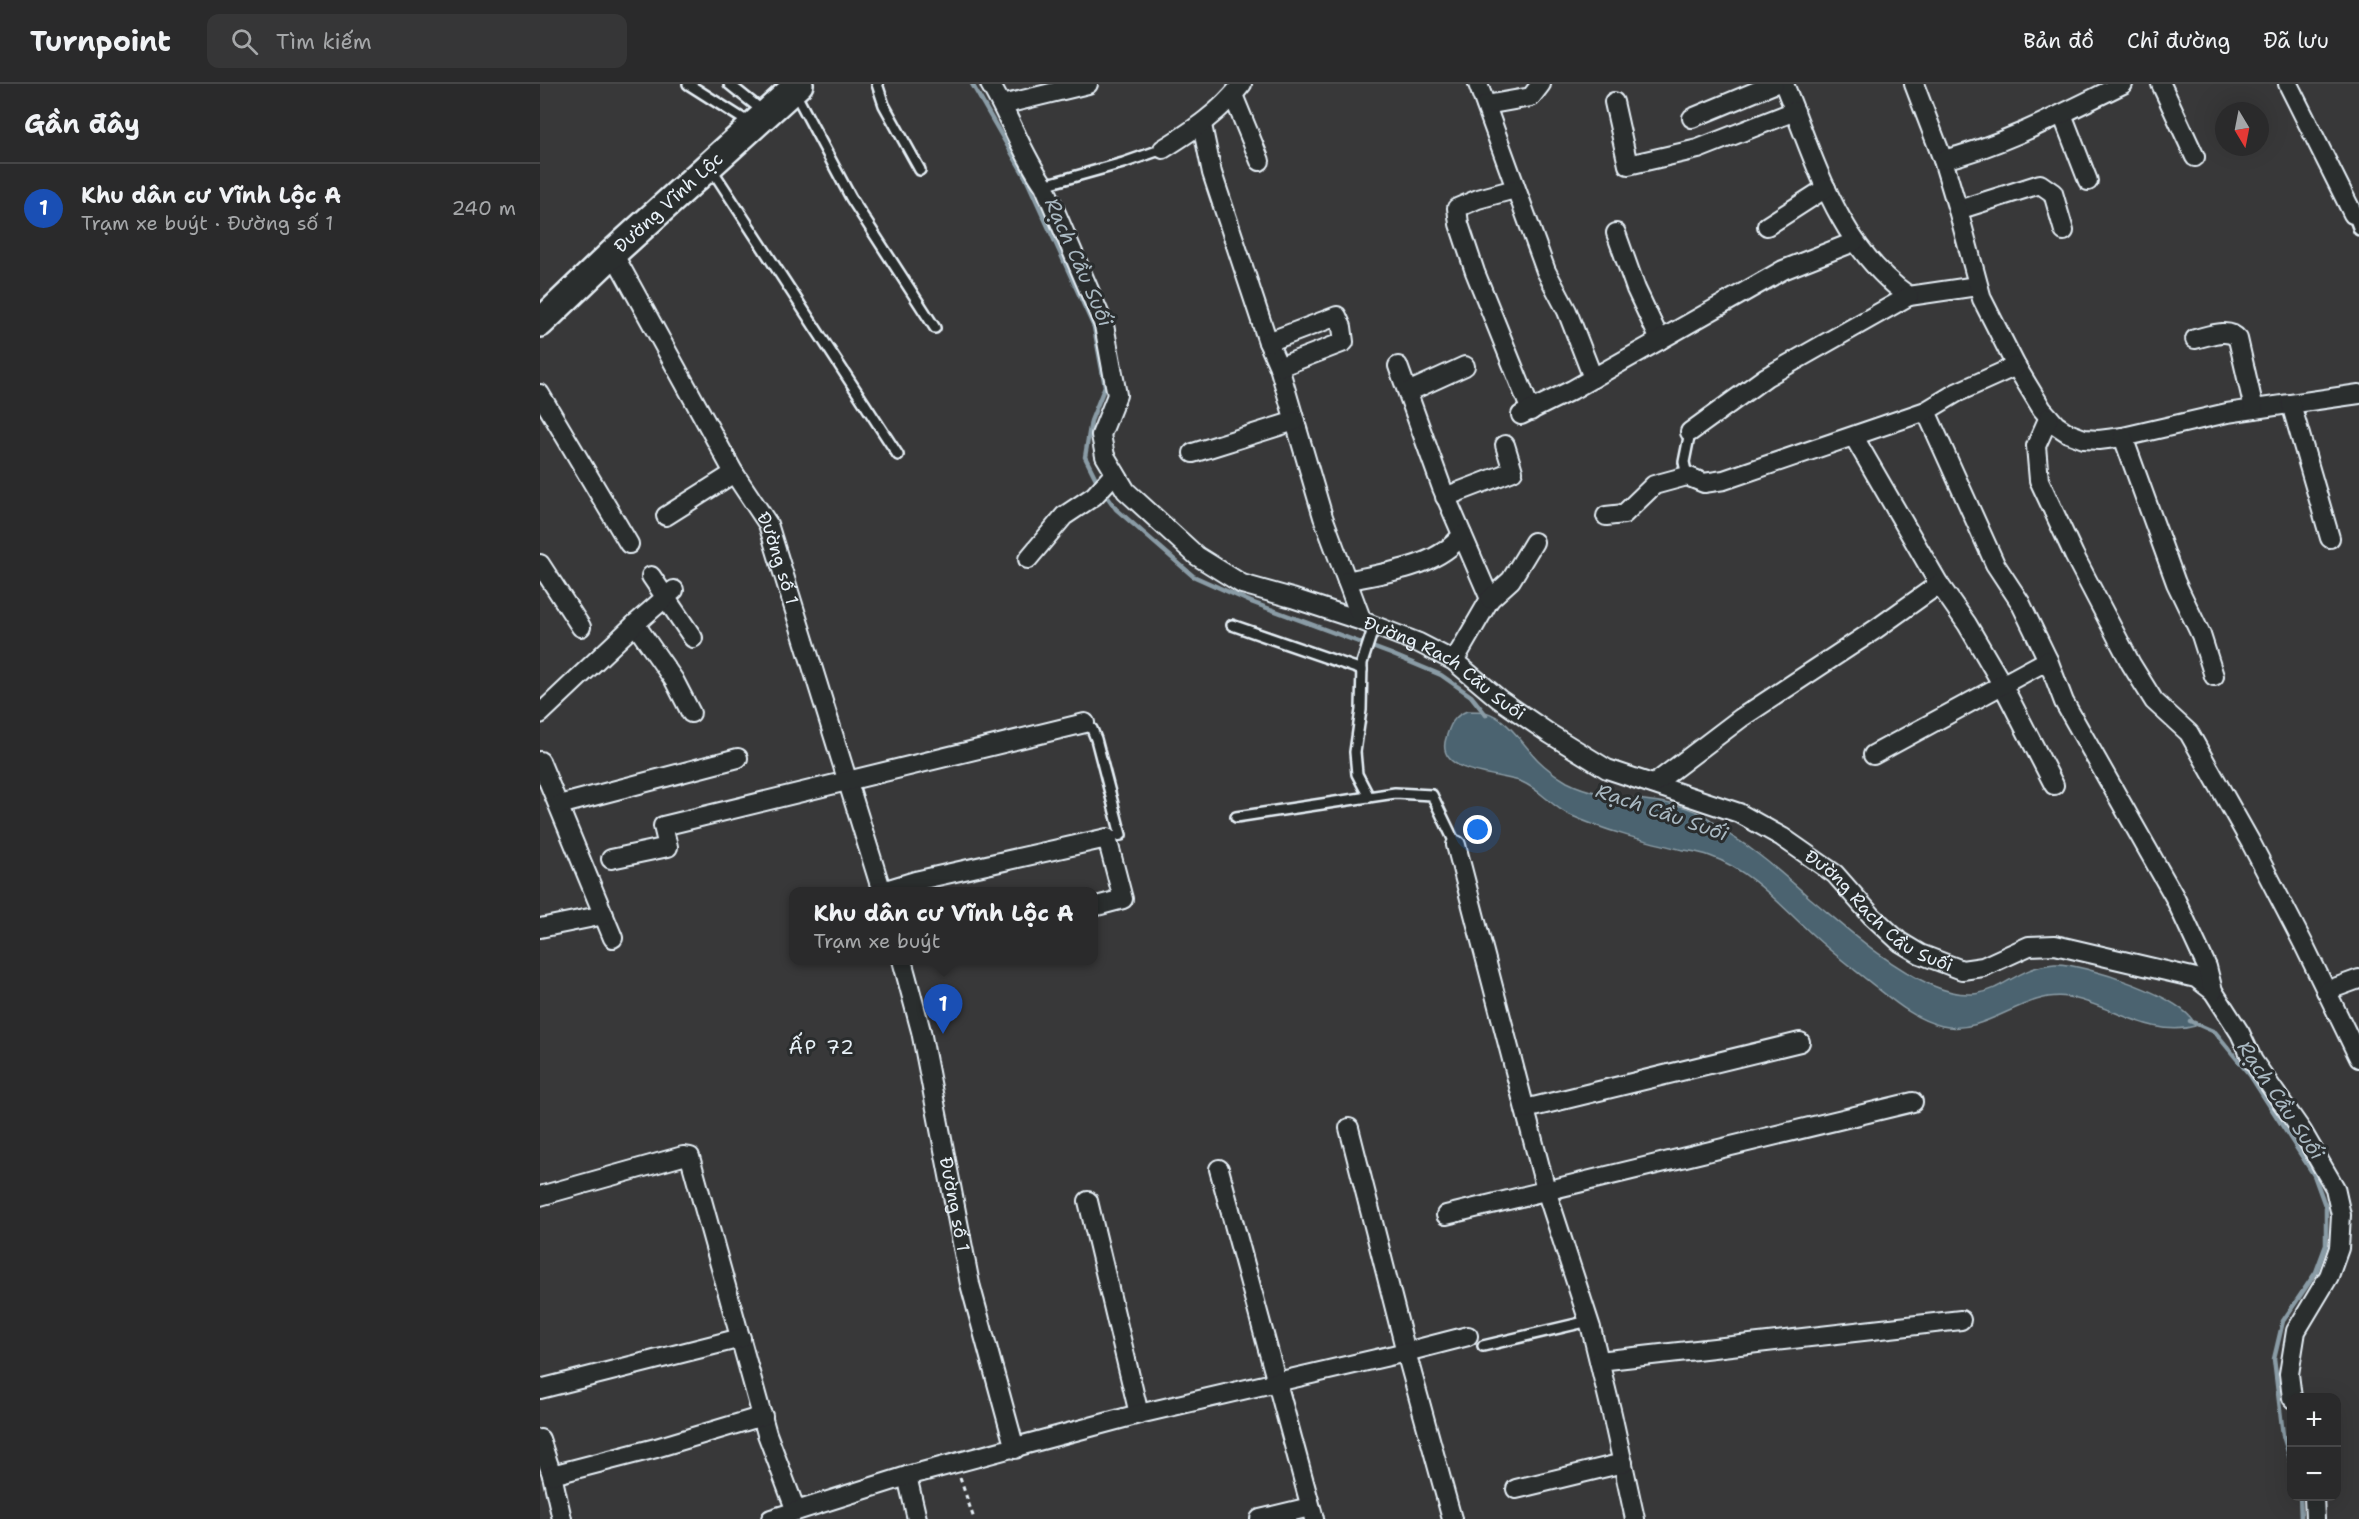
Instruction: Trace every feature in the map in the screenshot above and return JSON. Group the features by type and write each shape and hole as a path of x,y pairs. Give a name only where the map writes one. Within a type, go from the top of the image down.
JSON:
{"main road":[{"name":"Đường Vĩnh Lộc","path":"540,323 612,253 796,87"}],"street":[{"path":"990,84 1032,168 1044,185 1104,324 1117,395 1101,435 1111,478 1094,496 1064,516 1028,559"},
{"path":"1002,105 1088,84"},
{"path":"1478,84 1545,271 1567,311 1593,378"},
{"path":"1486,105 1532,97 1541,84"},
{"path":"1692,118 1774,84"},
{"path":"1784,84 1826,188 1854,242 1890,283 1909,296"},
{"path":"1914,84 1943,160 1977,286 2016,366 2049,417 2068,433 2084,439 2100,440 2123,437 2227,413 2359,394"},
{"path":"1943,160 1972,152 2062,114 2123,84"},
{"path":"2161,84 2195,158"},
{"path":"2288,84 2356,222"},
{"path":"1163,148 1202,125 1238,89 1260,161"},
{"path":"1614,102 1628,165 1698,149 1795,111"},
{"path":"2062,114 2088,180"},
{"path":"1202,125 1212,172 1268,342 1279,367 1323,517 1347,580 1369,628"},
{"path":"1958,210 2040,183 2053,193 2064,231"},
{"path":"1767,226 1826,188"},
{"path":"1515,189 1478,199 1457,208 1459,224 1475,272 1526,413 1593,378 1783,270 1854,242"},
{"path":"1616,234 1636,289 1660,340"},
{"name":"Đường số 1","path":"612,253 734,473 768,524 881,887"},
{"path":"1690,432 1766,377 1909,296 1977,286"},
{"path":"1268,342 1337,316 1342,327 1344,342 1279,367"},
{"path":"2195,339 2229,332 2235,335 2238,339 2254,409"},
{"path":"1398,366 1445,496 1490,599"},
{"path":"1408,392 1465,366"},
{"path":"1606,516 1624,514 1654,485 1687,476 1704,483 1724,480 1926,411 1956,393 2016,366"},
{"path":"540,394 629,544"},
{"path":"2291,404 2330,538"},
{"path":"1926,411 1995,564 2020,602 2048,660 2064,702 2174,896 2206,967 2213,991"},
{"path":"2049,417 2036,446 2039,480 2074,555 2131,664 2154,701 2189,733 2251,843 2359,1058"},
{"path":"1193,453 1294,421"},
{"path":"1854,437 1939,584 1967,624 2002,684 2054,784"},
{"path":"2123,437 2176,583 2201,635 2214,676"},
{"path":"1445,496 1513,471 1505,445"},
{"path":"666,516 734,473"},
{"name":"Đường Rạch Cầu Suối","path":"1111,478 1197,556 1242,584 1292,598 1369,628 1419,643 1454,661 1499,699 1607,769 1739,813 1782,837 1834,874 1872,916 1900,942 1920,954 1962,970 1983,967 2029,946 2055,945 2196,978 2213,991 2240,1033 2253,1061 2323,1166 2335,1188 2341,1215 2339,1248 2329,1276 2296,1331 2289,1374 2291,1393"},
{"path":"1347,580 1431,559 1445,553 1462,535"},
{"path":"1454,661 1490,599 1511,580 1534,542"},
{"path":"540,564 581,627"},
{"path":"651,576 670,594 693,638"},
{"path":"1654,784 1741,718 1876,629 1939,584"},
{"path":"540,714 670,594"},
{"path":"635,624 674,680 691,713"},
{"path":"1873,754 2048,660"},
{"path":"611,859 668,847 663,826 1085,723"},
{"path":"559,805 738,758"},
{"path":"540,761 613,938"},
{"path":"897,887 1107,838 1123,899 1098,906"},
{"path":"1456,845 1546,1190 1599,1361 1635,1519"},
{"path":"540,928 604,915"},
{"name":"Đường số 1","path":"903,965 921,1031 970,1284 1016,1449"},
{"path":"2326,991 2359,979"},
{"path":"1525,1109 1800,1042"},
{"path":"1446,1215 1913,1102"},
{"path":"1349,1128 1406,1352 1452,1519"},
{"path":"540,1196 683,1156 690,1156 762,1416 796,1511"},
{"path":"1219,1169 1312,1513 1260,1519"},
{"path":"1088,1201 1140,1414"},
{"path":"1599,1361 1961,1320"},
{"path":"540,1389 741,1338"},
{"path":"771,1519 907,1476 1016,1449 1140,1414 1406,1352 1475,1341"},
{"path":"552,1475 656,1448 762,1416"},
{"path":"540,1439 552,1475 562,1519"},
{"path":"1516,1489 1623,1463"},
{"path":"907,1476 917,1519"},
{"path":"2314,1501 2314,1519"}],"lane":[{"path":"688,84 760,120"},
{"path":"729,84 760,120"},
{"path":"877,84 884,105 920,170"},
{"path":"796,87 851,198 935,328"},
{"path":"1044,185 1124,163 1163,148"},
{"path":"710,166 898,455"},
{"path":"1687,476 1684,462 1690,432"},
{"path":"1232,625 1362,666"},
{"path":"1369,628 1362,666 1361,710 1355,767 1369,797"},
{"path":"1085,723 1092,729 1096,739 1121,835 1107,838"},
{"path":"1236,817 1395,793 1432,795 1456,845"},
{"path":"1475,1341 1588,1321"}],"path":[{"path":"955,1464 974,1519"}],"water":[{"path":"1467,711 1485,712 1501,720 1541,763 1567,782 1601,793 1672,804 1706,816 1724,832 1766,861 1868,946 1914,977 1931,985 1953,992 1970,994 1985,992 2037,967 2055,964 2068,965 2133,984 2155,994 2175,1004 2189,1015 2195,1026 2179,1029 2163,1028 2068,997 2036,1000 1974,1025 1942,1026 1924,1020 1884,993 1828,949 1765,890 1725,862 1710,856 1624,835 1583,821 1564,812 1535,789 1522,782 1460,766 1450,759 1445,750 1446,738 1453,721"}],"waterway":[{"name":"Rạch Cầu Suối","path":"972,84 1026,178 1094,327 1105,386 1091,421 1085,457 1099,485"},
{"name":"Rạch Cầu Suối","path":"1104,492 1116,509 1193,576 1251,602 1441,675 1471,696 1486,715"},
{"name":"Rạch Cầu Suối","path":"2190,1021 2215,1032 2250,1075 2314,1175 2326,1208 2326,1245 2316,1272 2283,1321 2274,1359 2283,1435 2287,1448"},
{"name":"Rạch Cầu Suối","path":"2300,1501 2301,1519"}],"place":[{"name":"Khu dân cư Vĩnh Lộc A","path":"943,1034"}],"district":[{"name":"ẤP 72","path":"822,1047"}]}
